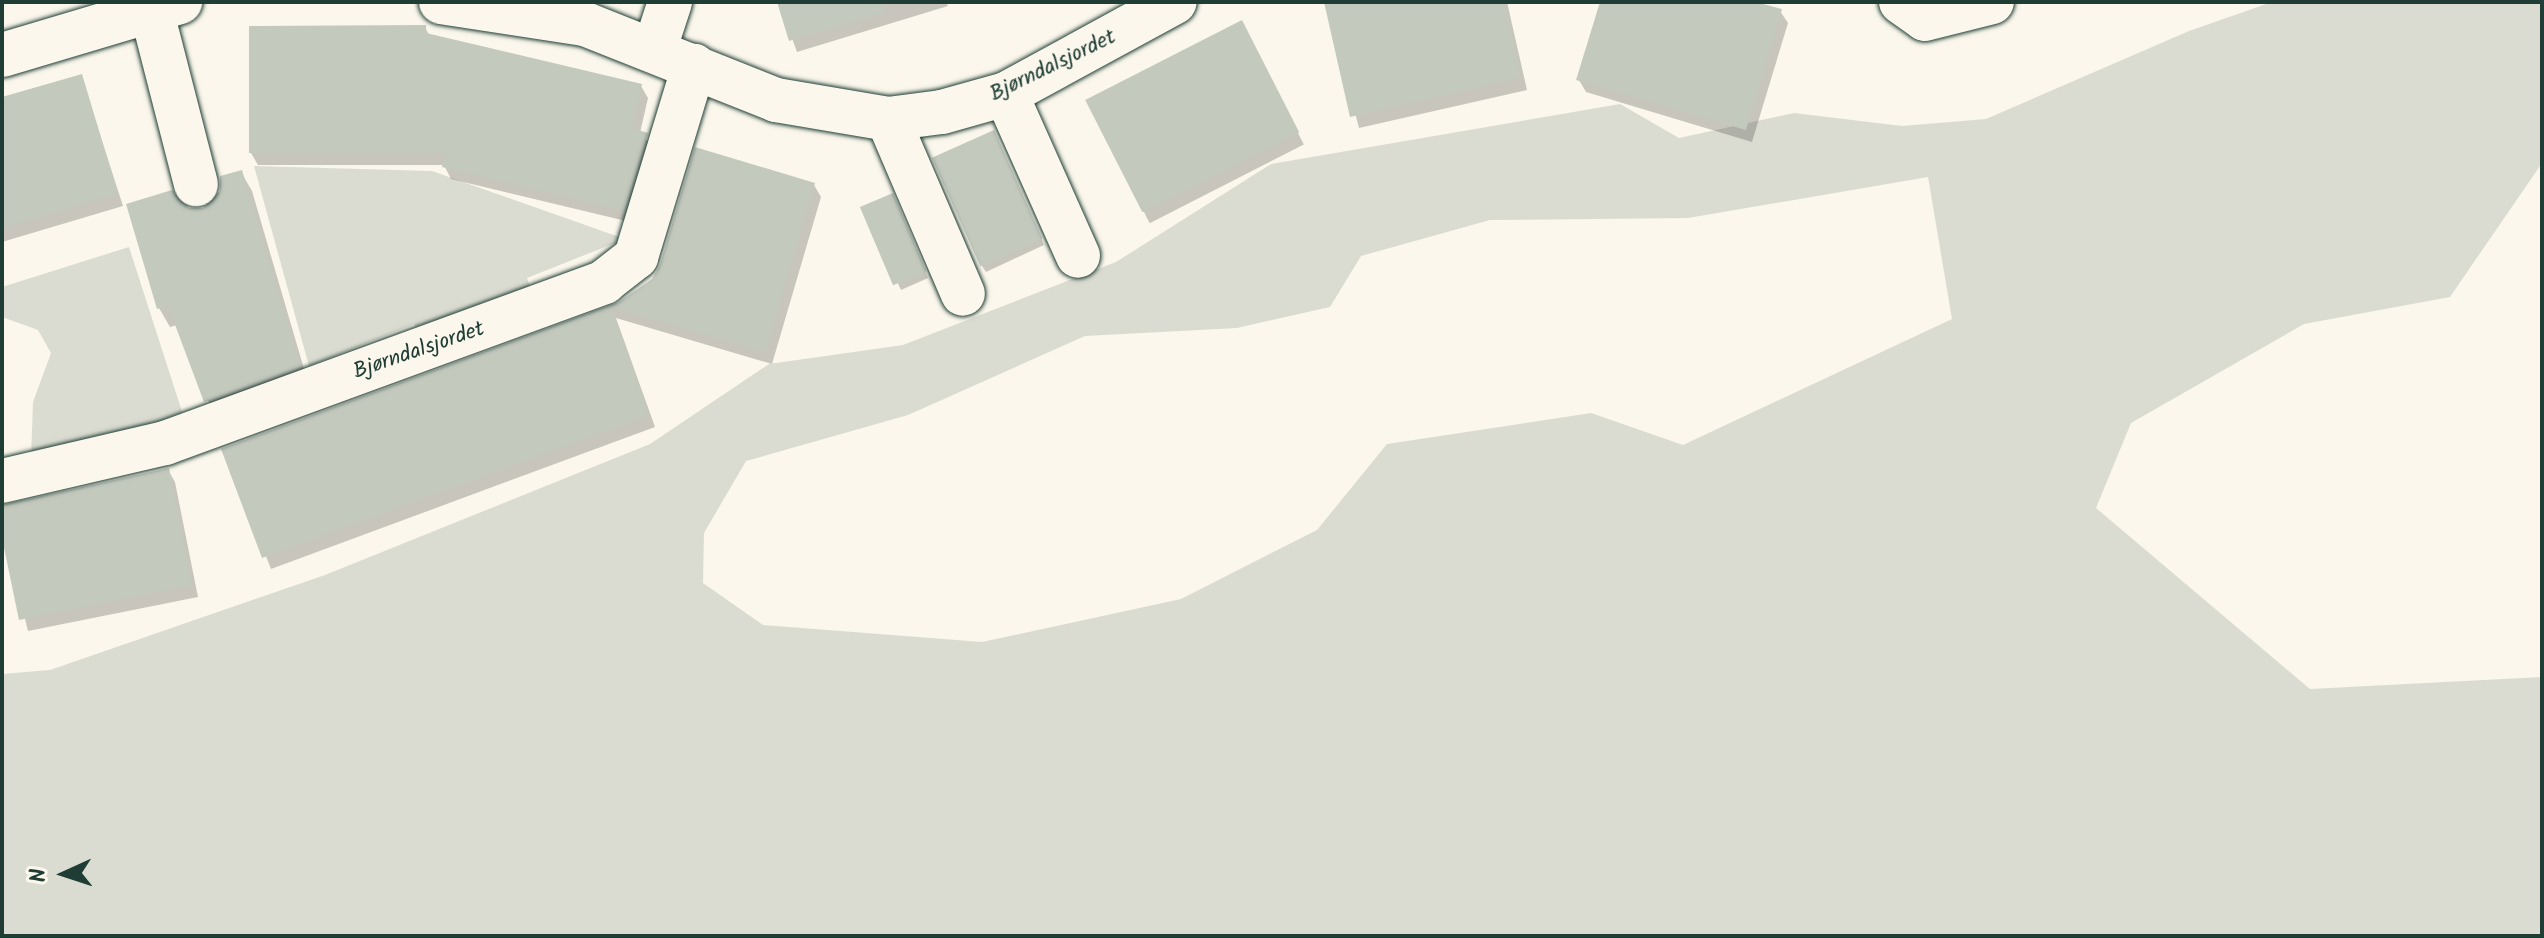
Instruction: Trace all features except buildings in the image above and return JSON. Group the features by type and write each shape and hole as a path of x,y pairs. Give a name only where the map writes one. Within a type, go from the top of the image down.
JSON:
{"street":[{"name":"Bjørndalsjordet","path":"441,2 585,24 809,109 888,119 942,112 1006,94 1175,2"},
{"path":"655,48 670,2"},
{"path":"1913,11 1992,2"},
{"path":"2,55 165,5 196,184"},
{"name":"Bjørndalsjordet","path":"2,481 165,443 604,282 636,257 694,66"},
{"path":"1006,94 1078,256"},
{"path":"888,119 963,294"}],"shaded area":[{"path":"2272,2 2542,2 2542,163 2450,297 2304,324 2131,423 2096,508 2310,689 2542,677 2542,936 2,936 2,674 50,670 325,575 650,444 769,364 903,345 1116,262 1271,164 1620,104 1679,138 1794,113 1902,126 1986,119 2189,31","holes":["1928,177 1952,319 1683,445 1591,413 1387,444 1317,530 1181,599 982,642 763,625 703,583 704,533 746,461 908,415 1085,336 1237,328 1330,307 1361,256 1490,220 1688,218"]},
{"path":"254,166 432,171 625,239 527,278 532,292 417,330 414,324 309,366"},
{"path":"129,247 186,424 31,459 33,402 51,353 38,330 2,317 2,287"}]}
